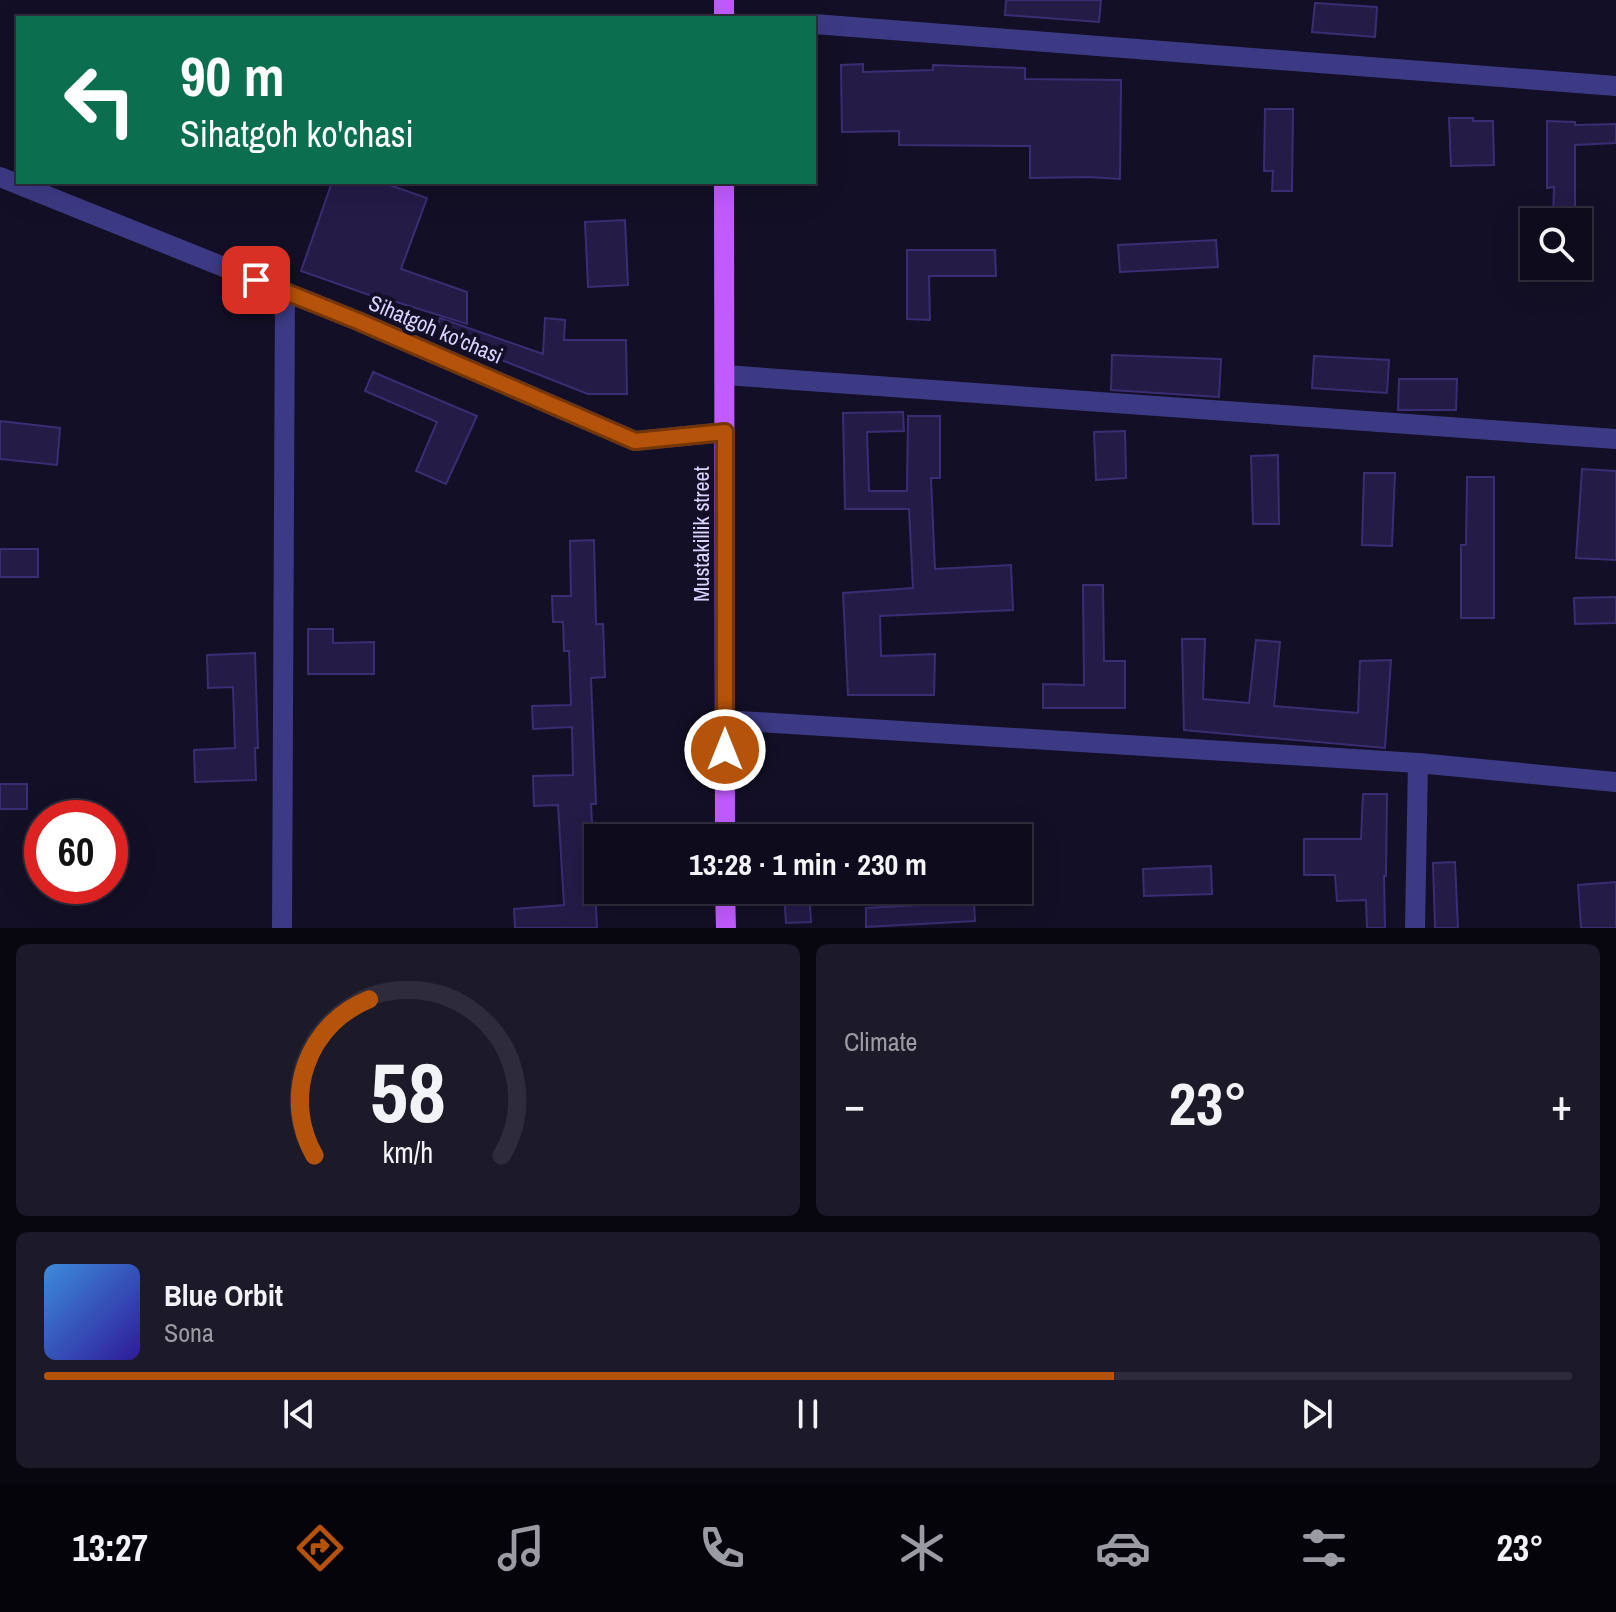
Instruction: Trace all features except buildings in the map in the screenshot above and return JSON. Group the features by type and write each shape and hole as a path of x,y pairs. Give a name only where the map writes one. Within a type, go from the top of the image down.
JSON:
{"main road":[{"name":"Mustakillik street","path":"724,184 725,824"},
{"path":"725,904 726,928"}],"street":[{"path":"816,24 1616,86"},
{"name":"Sihatgoh ko'chasi","path":"17,184 388,334 635,441 725,432"},
{"path":"282,928 285,292"},
{"path":"725,375 1616,439"},
{"path":"725,720 1418,763 1616,782"},
{"path":"1415,928 1418,763"}],"route":[{"path":"256,280 635,441 725,432 725,750"}]}
